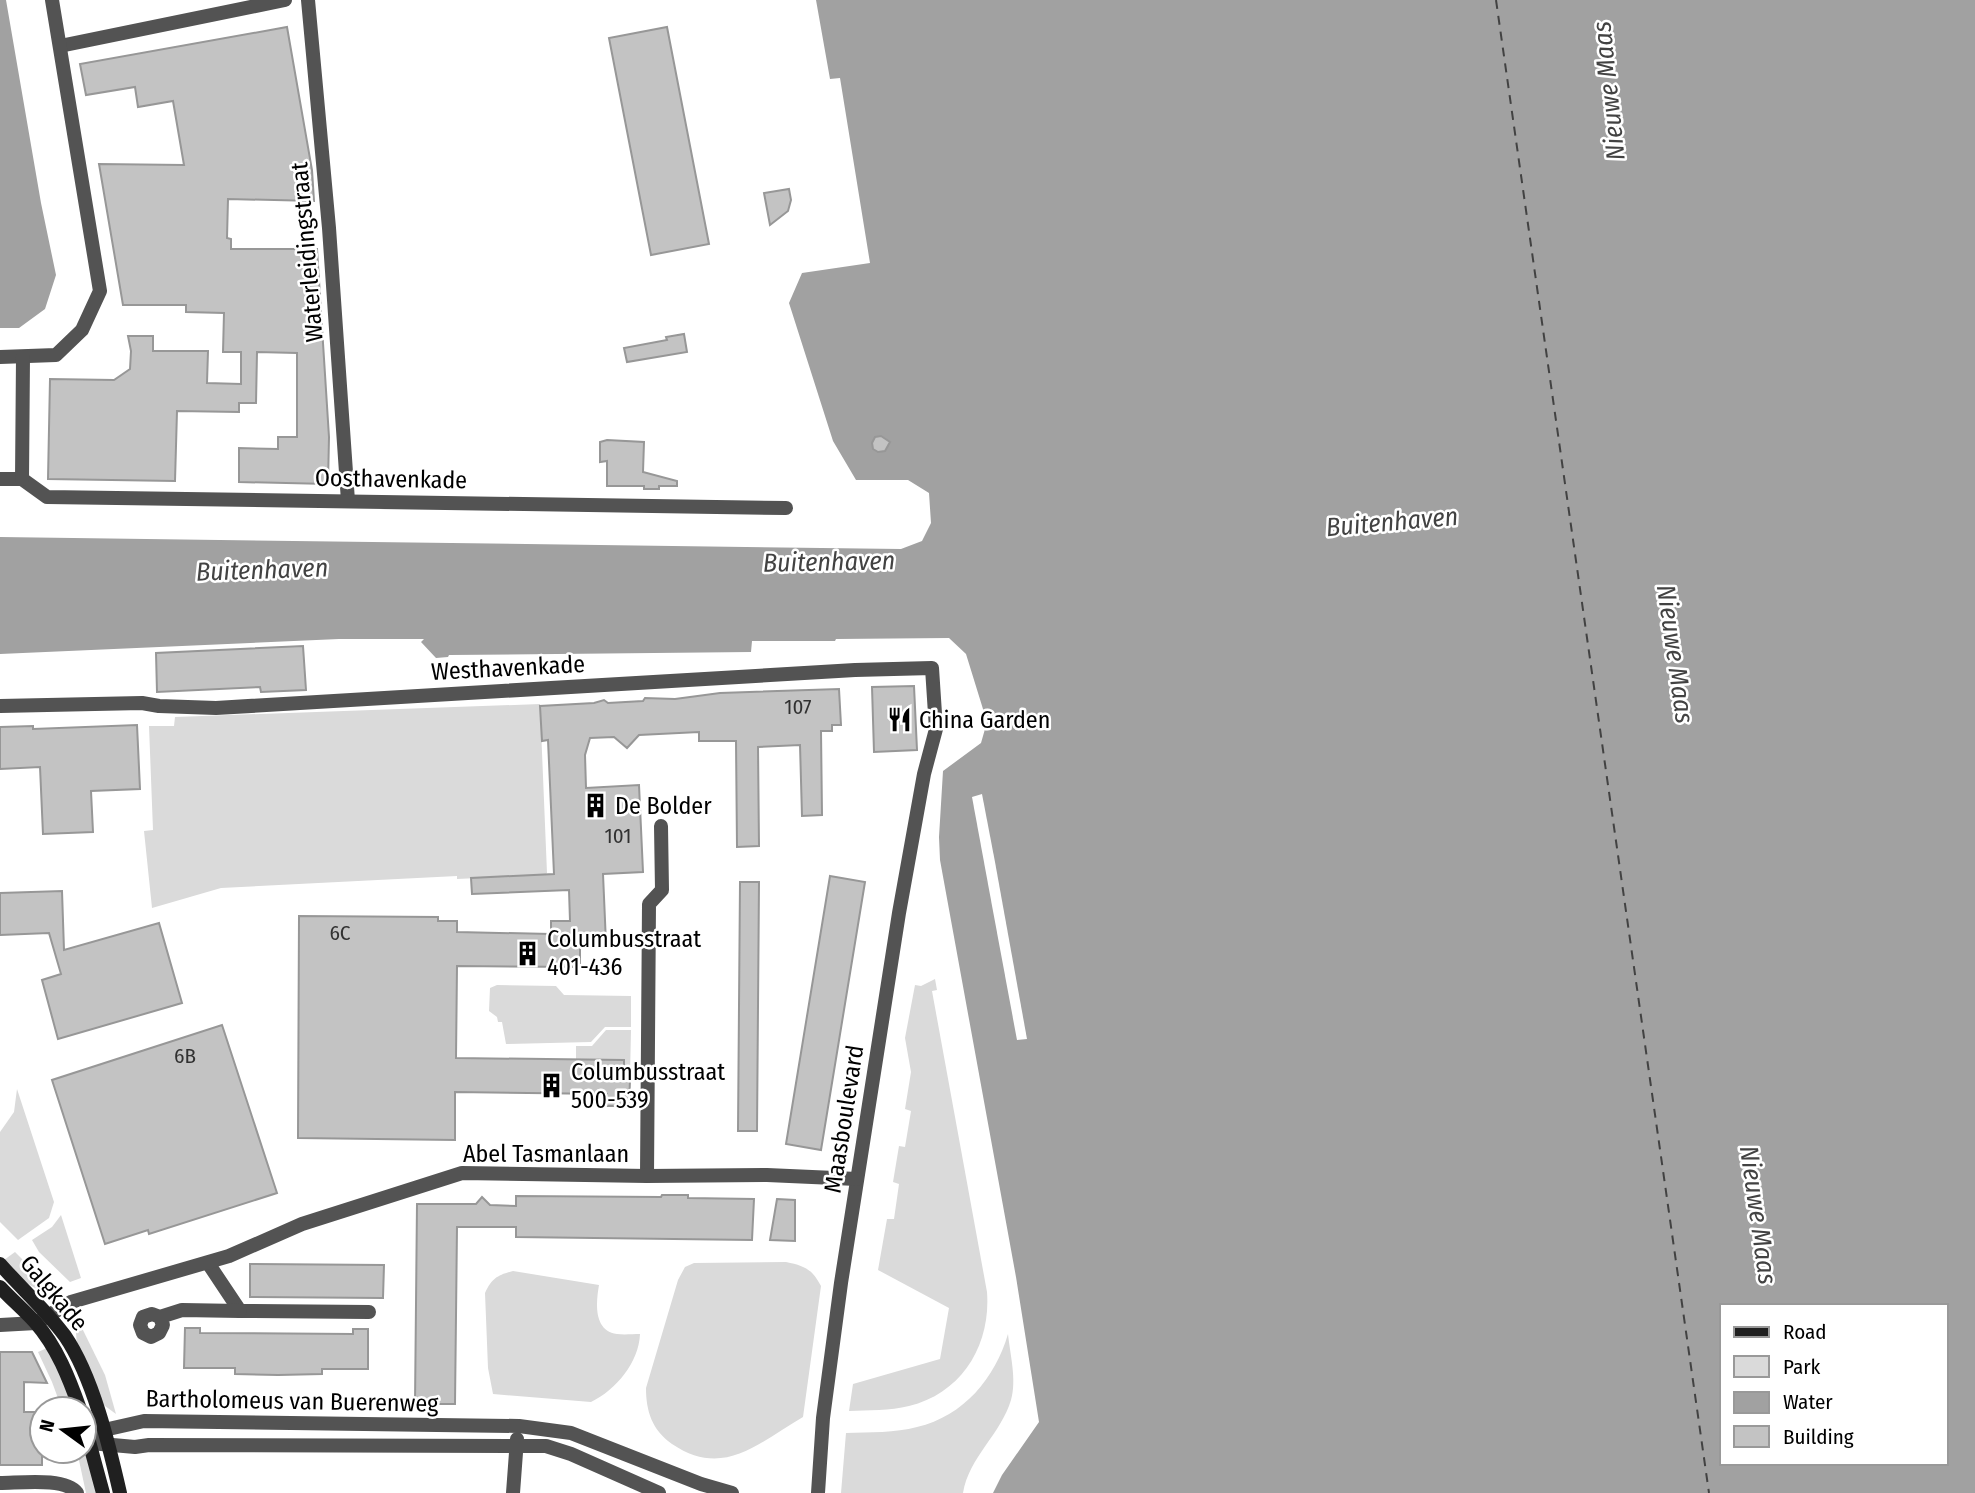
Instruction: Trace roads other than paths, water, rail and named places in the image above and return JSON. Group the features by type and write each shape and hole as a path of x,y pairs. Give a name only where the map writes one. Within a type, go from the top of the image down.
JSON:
{"main road":[{"name":"Galgkade","path":"0,1264 42,1320 76,1355 104,1430 120,1493"},
{"name":"Galgkade","path":"0,1287 42,1320 75,1395"},
{"path":"96,1465 103,1493"}],"street":[{"path":"0,357 56,355 82,330 100,291 52,0"},
{"path":"60,46 285,0"},
{"name":"Waterleidingstraat","path":"308,0 329,228 348,501"},
{"path":"0,479 22,479 23,357"},
{"name":"Oosthavenkade","path":"22,479 47,497 786,508"},
{"name":"Westhavenkade","path":"0,706 142,703 216,708 855,670 932,668 936,729 930,754"},
{"name":"Maasboulevard","path":"818,1493 823,1418 857,1179 902,900 924,774 930,754"},
{"path":"647,1176 649,904 662,890 661,826"},
{"name":"Abel Tasmanlaan","path":"42,1320 71,1302 208,1263 302,1224 462,1173 766,1175 857,1179"},
{"path":"208,1263 240,1311"},
{"path":"160,1317 181,1310 369,1312"},
{"path":"0,1325 42,1320"},
{"name":"Bartholomeus van Buerenweg","path":"98,1436 104,1430 144,1421 519,1426 571,1433 701,1484 732,1493"},
{"path":"513,1493 519,1426"},
{"name":"Bartholomeus van Buerenweg","path":"98,1444 546,1446 659,1493"},
{"path":"0,1483 62,1483 77,1493"}],"water":[{"path":"0,0 6,0 56,275 45,309 19,328 0,328"},
{"path":"816,0 1975,0 1975,1493 993,1493 1002,1475 1039,1422 1016,1277 940,860 943,771 981,743 987,722 966,654 949,638 752,641 751,652 449,655 436,658 421,642 424,639 339,639 0,654 0,537 901,549 922,541 931,523 929,493 908,480 856,480 833,441 789,303 802,273 870,263 840,78 830,79"}],"place":[{"name":"China Garden","path":"899,720"},
{"name":"De Bolder","path":"595,806"},
{"name":"Columbusstraat 401-436","path":"527,953"},
{"name":"Columbusstraat 500-539","path":"551,1086"}],"water label":[{"name":"Nieuwe Maas","path":"1609,91"},
{"name":"Buitenhaven","path":"1392,522"},
{"name":"Buitenhaven","path":"829,562"},
{"name":"Buitenhaven","path":"262,570"},
{"name":"Nieuwe Maas","path":"1675,654"},
{"name":"Nieuwe Maas","path":"1758,1215"}]}
